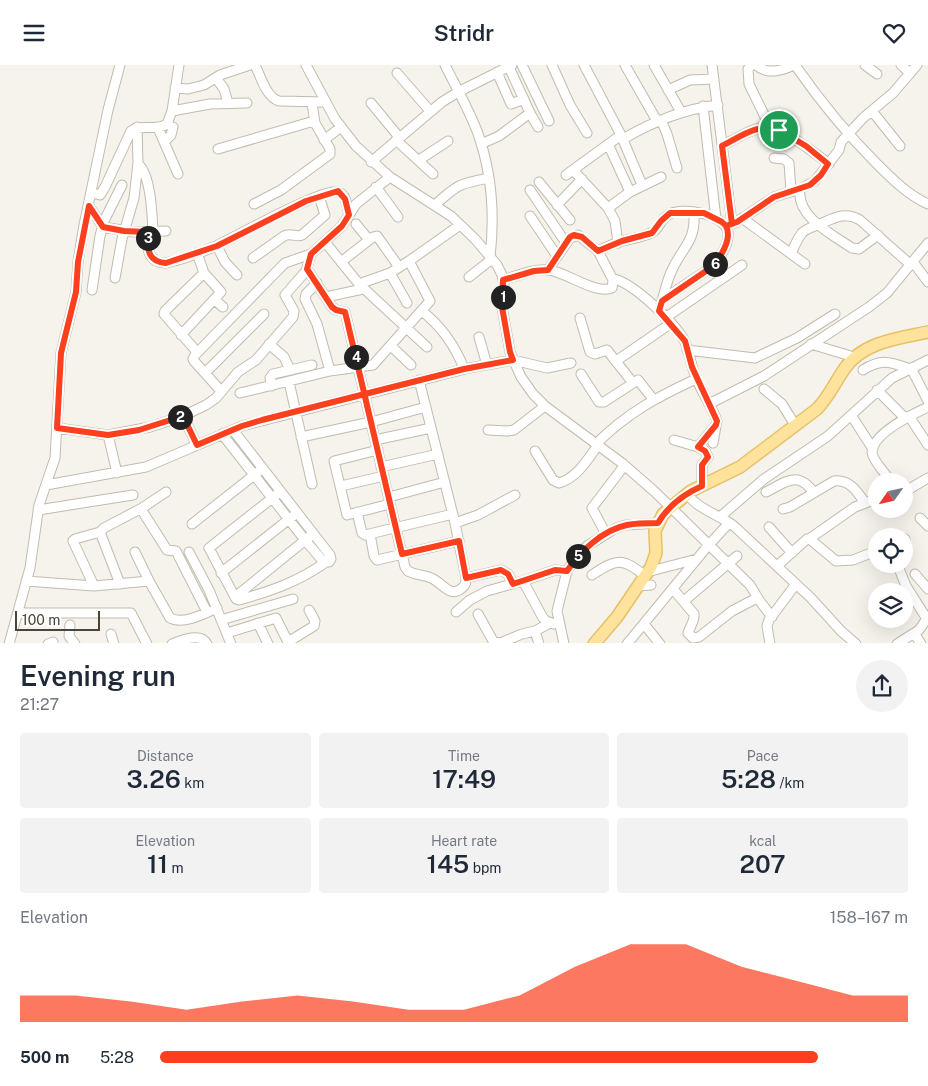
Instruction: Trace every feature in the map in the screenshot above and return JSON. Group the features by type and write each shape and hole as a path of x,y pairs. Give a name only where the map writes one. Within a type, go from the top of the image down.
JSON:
{"main road":[{"path":"594,643 617,617 645,580 656,553 655,531 658,523 670,507 687,494 740,467 795,425 824,401 854,357 866,349 882,343 928,332"}],"street":[{"path":"9,643 30,568 38,511 55,458 61,353 76,292 78,262 108,111 120,65"},
{"path":"92,193 100,195 131,131 137,127 158,128 167,124 172,111 179,65"},
{"path":"175,88 188,89 204,85 228,71 250,65"},
{"path":"255,65 269,94 274,99 312,103 326,102"},
{"path":"306,65 340,127 356,146 390,177 451,216 497,265 503,280 502,307 510,352 527,386 545,406 655,492 754,589 759,600 772,617"},
{"path":"445,65 471,117 481,144 490,178 493,214 491,258 469,277"},
{"path":"522,65 549,121"},
{"path":"552,65 570,105 587,133"},
{"path":"584,65 622,137 642,185"},
{"path":"625,65 667,134 677,168"},
{"path":"654,65 681,112"},
{"path":"662,301 716,263 725,246 728,235 729,225 722,146 712,65"},
{"path":"752,65 748,69 749,84 770,127 806,146 828,164"},
{"path":"756,65 761,69 777,72 795,65 828,112 848,135 913,197 928,204"},
{"path":"865,65 876,75"},
{"path":"901,65 910,73"},
{"path":"729,225 774,197 815,181 839,149 841,142 862,118 893,93 917,65"},
{"path":"372,162 430,111 458,92 510,66 538,127"},
{"path":"397,73 430,111"},
{"path":"497,73 510,102 513,104 524,99"},
{"path":"216,78 224,89 228,103"},
{"path":"668,90 690,80 714,79"},
{"path":"172,111 200,105 246,103"},
{"path":"254,204 281,190 328,157 331,152 314,121 312,103"},
{"path":"371,103 398,138 433,174"},
{"path":"618,243 615,221 608,207 582,179 569,173 608,144 643,127 681,112 703,106 718,105"},
{"path":"703,106 716,219"},
{"path":"872,111 900,146"},
{"path":"481,144 499,136 530,113"},
{"path":"218,149 314,121"},
{"path":"115,279 124,231 133,206 138,164 137,127"},
{"path":"164,142 171,135 173,127"},
{"path":"324,140 340,127"},
{"path":"722,146 757,129 770,127"},
{"path":"158,128 178,174"},
{"path":"419,160 448,141"},
{"path":"608,144 630,192"},
{"path":"774,158 784,159 789,163 795,190 806,212 818,225 856,250 878,235"},
{"path":"138,164 143,169 146,181 151,256 158,263 176,261 217,246 332,191 338,191 342,194 349,215"},
{"path":"57,428 108,435 139,430 183,416 211,402 238,372 256,360 294,314 285,295 325,241 342,226 356,204 390,177"},
{"path":"608,207 642,185 661,177"},
{"path":"435,205 463,183 490,178"},
{"path":"557,205 582,179"},
{"path":"539,182 570,220"},
{"path":"92,290 103,227 110,207 122,185"},
{"path":"376,187 398,217"},
{"path":"530,190 566,243"},
{"path":"253,258 284,235 302,235 322,219 326,215 319,196"},
{"path":"89,206 103,227 124,231 166,231"},
{"path":"665,317 662,301 670,273 686,248 694,228 694,212"},
{"path":"598,251 652,233 670,213 704,213 729,225"},
{"path":"530,216 557,256"},
{"path":"791,254 803,232 836,217 853,216 912,264 928,282"},
{"path":"742,218 805,264"},
{"path":"356,224 369,240"},
{"path":"326,297 361,287 390,273 460,225"},
{"path":"503,280 534,271 548,270 589,286 609,289 613,287 613,280 598,251 578,235 570,237 548,270"},
{"path":"342,262 369,240 377,236 399,267"},
{"path":"325,241 361,287 427,347"},
{"path":"709,403 764,376 869,307 887,293 928,243"},
{"path":"217,246 224,262 237,275"},
{"path":"181,335 221,294 221,290 204,273 197,253"},
{"path":"240,393 330,371 373,365 430,301 409,261"},
{"path":"221,391 193,359 197,352 285,263 308,264"},
{"path":"308,264 317,283 336,310 345,312 389,501 408,571 431,578 454,593 464,587 466,578 454,519 419,380"},
{"path":"308,264 308,292"},
{"path":"616,361 665,317 742,265"},
{"path":"197,352 164,316 164,313 204,273"},
{"path":"390,273 407,303"},
{"path":"613,280 622,281 665,317 685,341 696,379 716,418 713,443"},
{"path":"317,283 308,292 305,299 317,324 330,371"},
{"path":"215,300 223,307"},
{"path":"422,311 444,331 459,355 464,369"},
{"path":"205,373 264,314"},
{"path":"687,350 755,358 797,338 834,314"},
{"path":"580,318 590,352 595,354 607,350 633,383"},
{"path":"479,337 487,365"},
{"path":"270,344 284,357 290,370"},
{"path":"811,344 854,357"},
{"path":"391,346 411,365"},
{"path":"46,485 146,467 232,430 464,369 513,360 546,368 571,363"},
{"path":"720,517 764,479 828,436 892,378 928,360"},
{"path":"863,370 884,361 911,369 928,401"},
{"path":"272,386 271,375 312,365"},
{"path":"581,374 602,403 638,380 653,399"},
{"path":"535,451 553,480 560,483 576,473 597,445 618,423 653,399 696,379"},
{"path":"289,382 312,484"},
{"path":"764,389 782,404 795,425"},
{"path":"878,390 907,417 928,445"},
{"path":"488,430 514,430 545,406"},
{"path":"301,437 371,422 426,407"},
{"path":"885,473 872,453 878,440 894,425 928,407"},
{"path":"851,415 873,449"},
{"path":"183,416 197,445"},
{"path":"698,447 716,425"},
{"path":"375,440 432,428"},
{"path":"232,430 314,534 331,559 306,575 278,589 239,600 235,597 221,573 209,548 280,492"},
{"path":"222,434 305,540 322,561 326,563"},
{"path":"108,435 116,473"},
{"path":"674,440 705,451 708,457 702,465 702,486"},
{"path":"378,450 334,461 347,515 445,482"},
{"path":"382,467 438,454"},
{"path":"606,534 592,509 624,466"},
{"path":"192,524 263,469"},
{"path":"340,486 384,476"},
{"path":"913,487 928,478"},
{"path":"766,492 789,480 796,479 805,481 814,493"},
{"path":"783,509 790,507 834,481 842,480 849,483 865,503"},
{"path":"90,588 73,540 100,532 104,527 141,509 166,491"},
{"path":"687,494 698,505 729,523 777,566 816,603 841,631 856,643"},
{"path":"38,511 133,495"},
{"path":"357,512 362,533 365,535 454,519 468,520 515,495"},
{"path":"777,566 809,539 845,513 868,502"},
{"path":"141,509 167,550 176,551 207,612"},
{"path":"221,573 297,513"},
{"path":"920,518 928,526"},
{"path":"554,624 567,571 587,546 606,534 626,525 658,523"},
{"path":"627,643 708,545 729,523"},
{"path":"770,527 792,553"},
{"path":"100,532 120,584"},
{"path":"235,597 314,534"},
{"path":"370,534 376,559 459,541"},
{"path":"809,539 836,561 853,560 868,554"},
{"path":"135,552 171,620 191,618 217,608"},
{"path":"190,552 217,608 231,643"},
{"path":"684,601 737,556"},
{"path":"592,575 612,562 621,561 634,567 645,580 698,559"},
{"path":"466,578 501,570 508,574 513,584"},
{"path":"456,612 481,594 555,570 567,571"},
{"path":"897,643 919,630 928,618 906,586 901,573"},
{"path":"915,575 928,589"},
{"path":"26,581 90,588 149,581"},
{"path":"523,581 543,618 554,624 564,643"},
{"path":"770,643 767,626 796,584"},
{"path":"673,589 691,609 695,617 688,633 690,637 696,638 736,608 755,599 759,600"},
{"path":"221,620 293,599"},
{"path":"227,633 277,619 288,643 314,626 315,621 309,610"},
{"path":"18,613 131,613 148,643"},
{"path":"478,614 493,641 501,643 554,624"},
{"path":"258,623 268,643"},
{"path":"644,624 660,643"},
{"path":"70,625 70,636 75,643"},
{"path":"535,631 539,643"},
{"path":"914,633 921,643"},
{"path":"110,634 114,643"},
{"path":"172,643 200,637 207,643"}],"route":[{"path":"779,130 764,127 722,146 732,224 726,226 722,222 700,212 670,213 652,233 622,241 598,251 582,237 574,235 570,237 548,270 534,271 503,280 502,307 513,360 464,369 364,394 296,412 262,420 242,426 197,445 183,416 139,430 108,435 57,428 61,353 76,292 78,262 89,206 103,227 124,231 147,232 151,256 158,263 166,263 217,246 306,201 332,191 338,191 345,199 349,215 342,226 311,254 307,269 332,307 345,312 364,394 402,554 459,541 466,578 501,570 508,574 513,584 555,570 567,571 587,546 602,536 626,525 658,523 670,507 691,491 702,486 702,465 708,455 698,447 716,425 717,421 696,379 685,341 659,311 662,301 716,263 725,246 728,235 726,226 732,224 737,222 774,197 810,185 821,175 828,164 806,146 779,130"}]}
